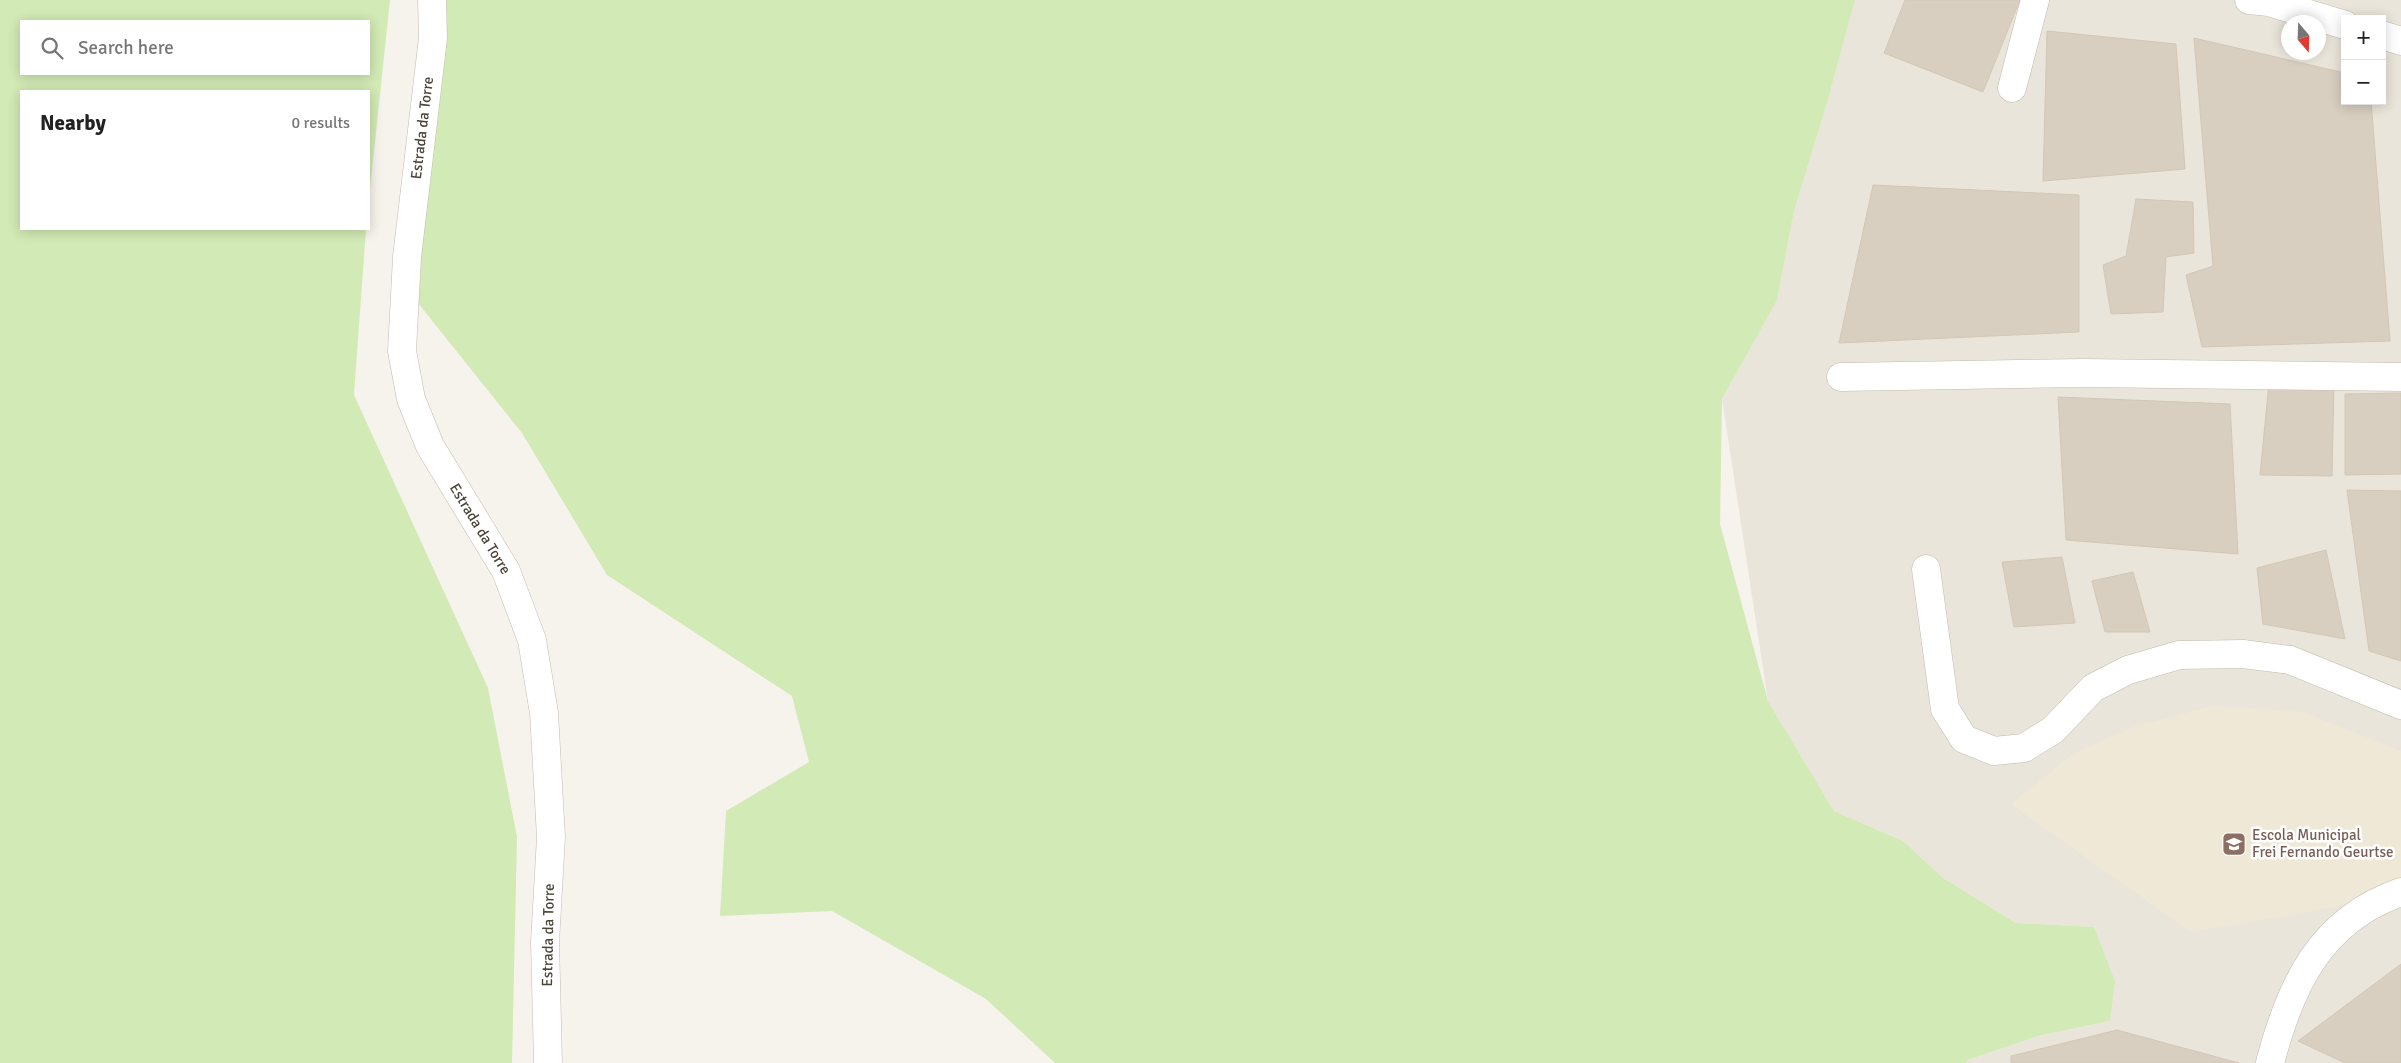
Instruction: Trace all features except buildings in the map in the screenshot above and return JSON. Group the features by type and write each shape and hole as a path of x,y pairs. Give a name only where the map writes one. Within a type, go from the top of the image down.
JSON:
{"street":[{"name":"Estrada da Torre","path":"432,0 433,38 406,257 402,351 411,400 430,446 506,571 532,640 544,713 551,837 545,942 548,1063"},
{"path":"2012,88 2035,0"},
{"path":"2249,0 2269,2 2341,24"},
{"path":"2386,36 2401,41"},
{"path":"1841,376 2083,373 2401,377"},
{"path":"1926,569 1945,709 1964,739 1994,751 2024,748 2054,730 2093,688 2128,670 2179,655 2243,654 2290,660 2401,705"},
{"path":"2270,1063 2279,1025 2293,993 2322,943 2352,917 2384,898 2401,892"}],"shaded area":[{"path":"1855,0 2401,0 2401,1063 1966,1063 1968,1060 2038,1036 2110,1021 2094,927 2016,923 1943,878 1903,841 1834,811 1768,701 1722,399 1777,299 1794,211 1827,103"},
{"name":"Escola Municipal Frei Fernando Geurtse","path":"2212,706 2303,712 2401,751 2401,885 2351,904 2191,932 2011,804 2074,753 2134,727"}],"green space":[{"path":"0,0 390,0 370,190 370,90 20,90 20,230 366,230 354,395 488,688 517,837 512,1063 0,1063"},
{"path":"443,0 1855,0 1827,103 1794,211 1777,300 1722,399 1720,524 1768,701 1834,811 1903,841 1943,878 2016,923 2094,927 2115,981 2110,1021 2038,1036 1968,1060 1966,1063 1055,1063 986,999 832,911 720,916 726,811 809,762 792,696 607,575 522,433 402,283"}],"place":[{"name":"Escola Municipal Frei Fernando Geurtse","path":"2234,844"}]}
